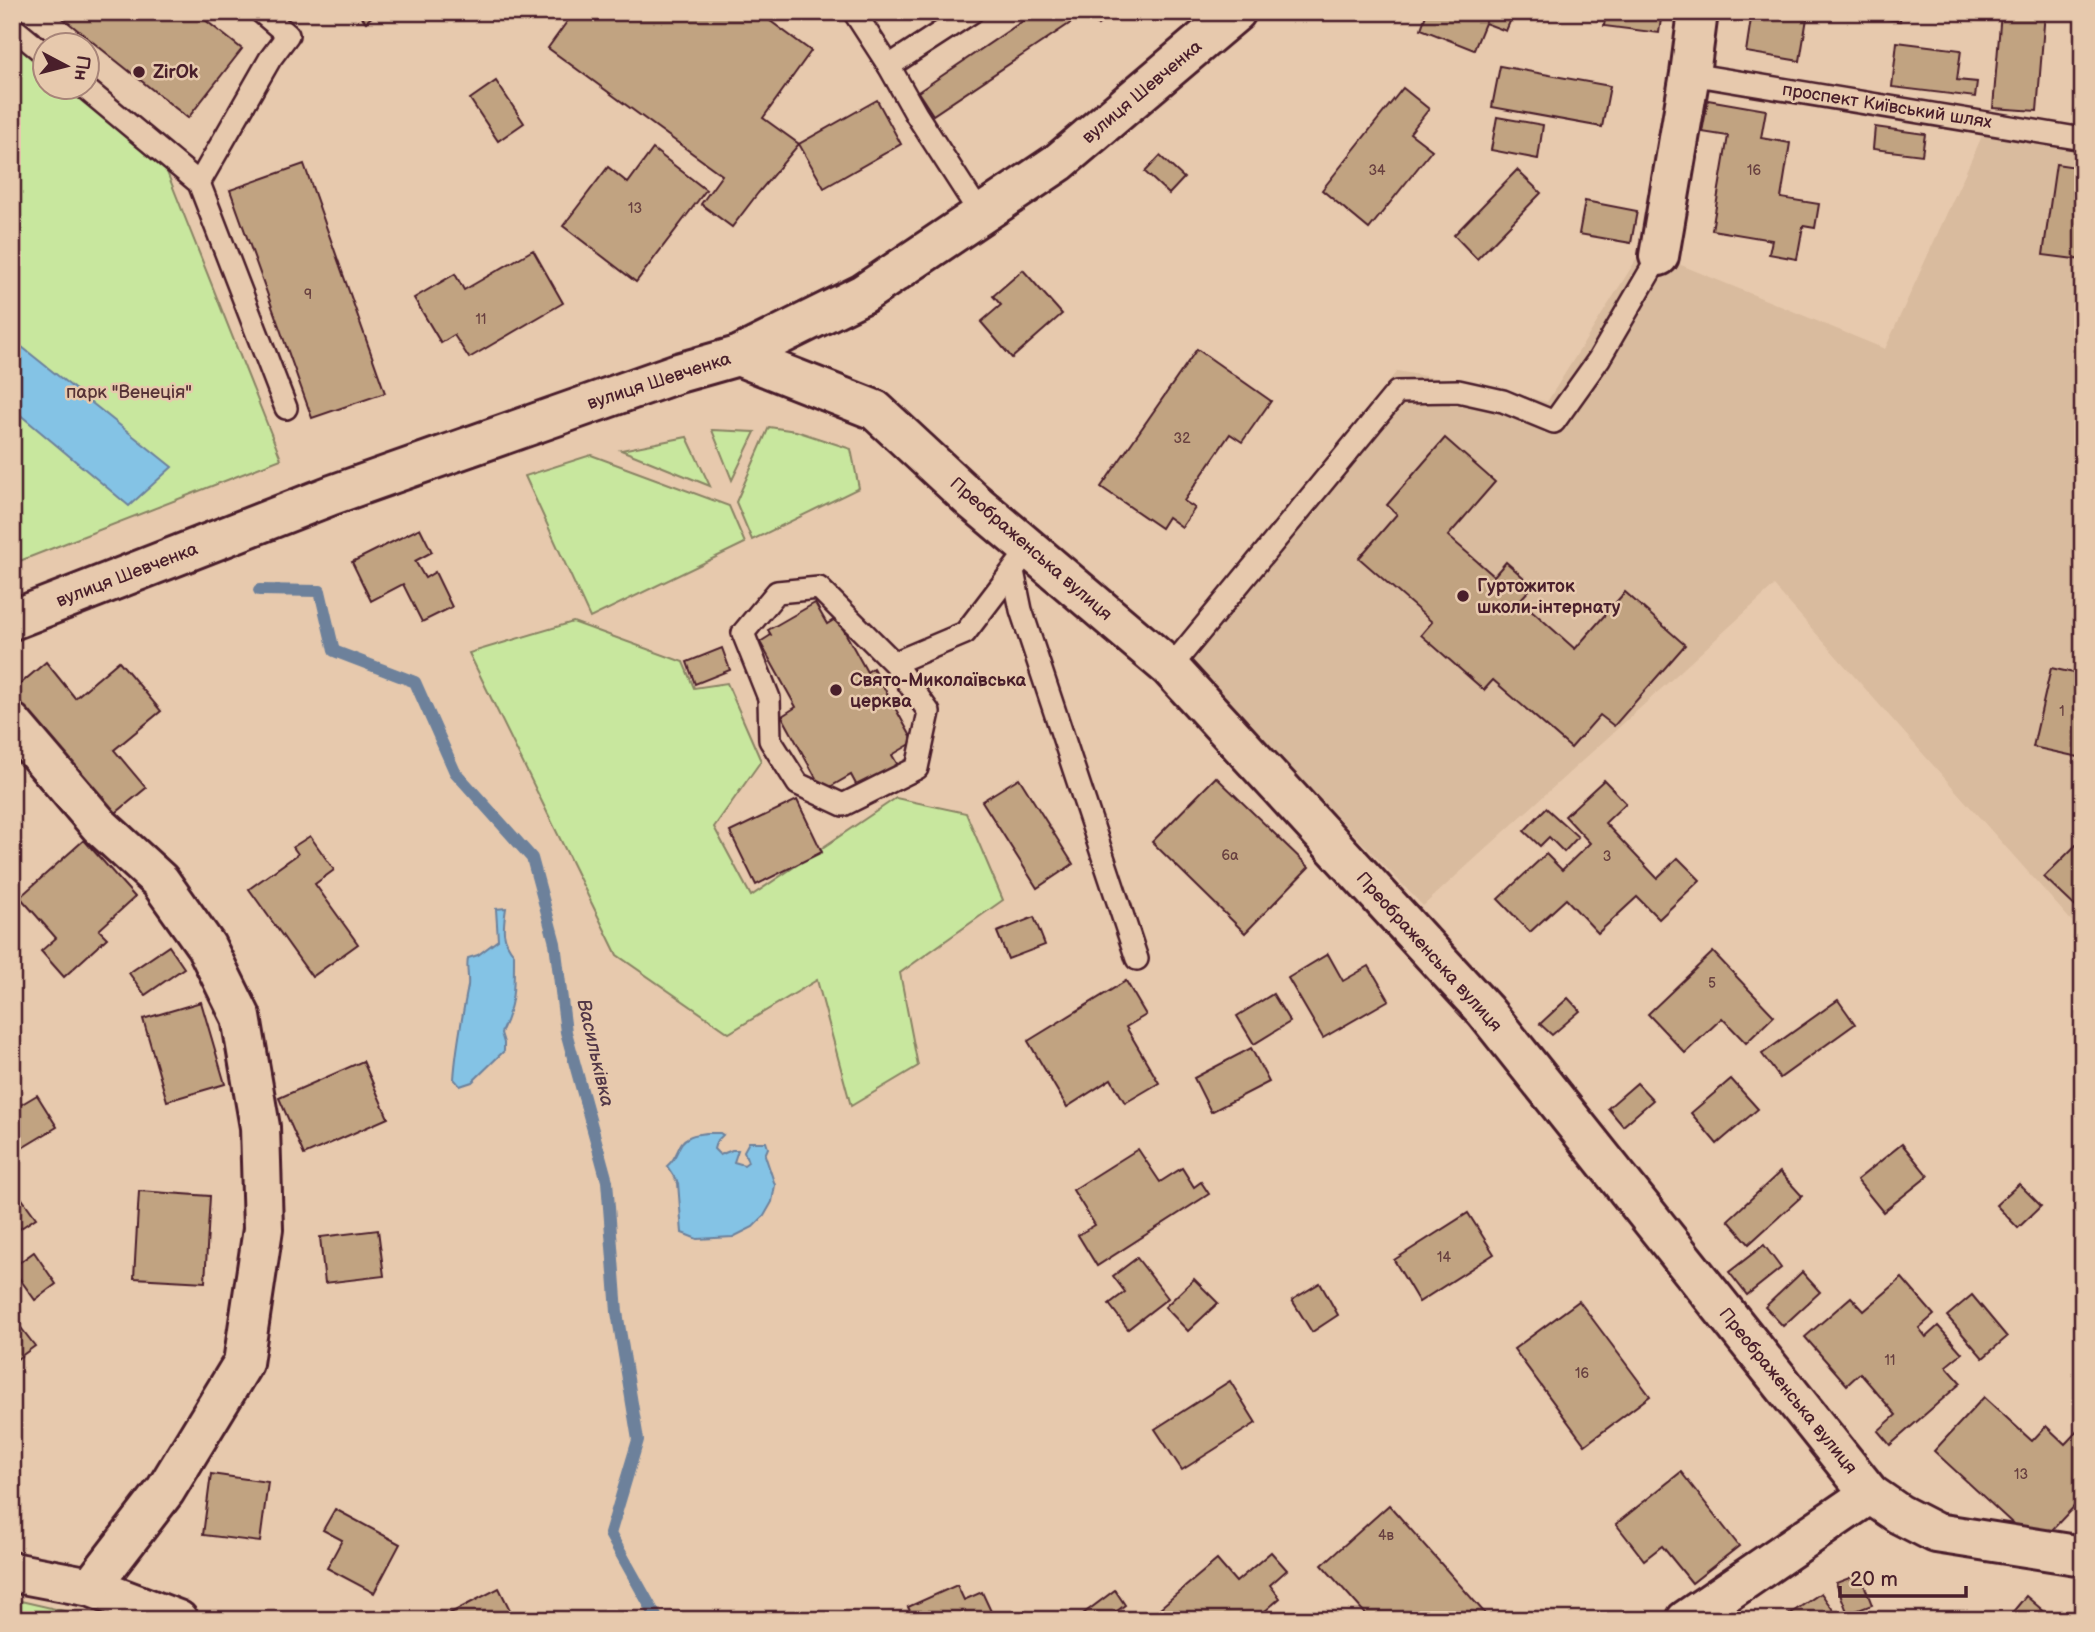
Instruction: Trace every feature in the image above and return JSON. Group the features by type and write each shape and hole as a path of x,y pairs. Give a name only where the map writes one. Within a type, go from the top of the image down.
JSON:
{"street":[{"name":"вулиця Шевченка","path":"12,620 332,495 678,373 738,356 863,294 1059,162 1236,12"},
{"path":"1659,257 1698,12"},
{"name":"Преображенська вулиця","path":"738,356 874,410 973,500 1021,560 1170,668 1485,1011 1870,1494 1899,1514 1936,1533 2083,1556"},
{"path":"12,723 100,826 160,881 206,946 241,1017 260,1127 263,1229 243,1363 165,1491 91,1587"},
{"path":"1686,1620 1870,1494"},
{"path":"12,1572 91,1587 178,1620"}],"lane":[{"path":"200,183 270,59 288,35 261,12"},
{"path":"855,12 981,215"},
{"path":"889,66 972,12"},
{"path":"12,27 32,43"},
{"name":"проспект Київський шлях","path":"1690,74 2083,139"},
{"path":"102,102 200,183 286,408"},
{"path":"1170,668 1397,392 1458,391 1503,401 1554,422 1599,359 1659,257"},
{"path":"894,663 965,633 1021,560"},
{"path":"1021,560 1024,622 1137,958"},
{"path":"820,588 894,663 929,712 917,768 843,805 797,784 770,740 769,698 743,633 777,592 820,588"}],"shaded area":[{"path":"1988,123 2083,139 2083,934 1774,586 1423,906 1175,648 1397,371 1495,389 1547,402 1636,260 1659,256 1885,349"}],"green space":[{"name":"парк \"Венеція\"","path":"12,36 32,52 32,102 93,102 161,157 281,459 12,564"},
{"path":"769,427 796,431 851,449 859,488 752,540 736,502"},
{"path":"712,430 755,432 732,480"},
{"path":"687,437 710,486 621,450"},
{"path":"591,455 729,506 745,543 590,618 525,476"},
{"path":"573,622 683,662 694,688 727,683 761,761 714,827 751,896 896,798 966,813 1003,900 900,973 918,1066 851,1106 817,980 729,1033 617,955 469,653"},
{"path":"12,1599 73,1613 72,1620 12,1620"}],"water":[{"path":"12,339 172,467 129,506 12,408"},
{"path":"506,908 504,932 514,954 514,976 511,1004 501,1033 504,1051 472,1082 460,1086 454,1079 468,986 468,958 478,955 498,940 496,909"},
{"path":"693,1135 723,1135 716,1142 714,1149 720,1155 738,1150 734,1162 744,1165 748,1162 744,1151 749,1142 766,1142 768,1148 765,1155 775,1185 772,1202 764,1216 753,1227 733,1237 697,1239 682,1233 678,1183 667,1166 685,1140"}],"building":[{"path":"55,12 195,12 242,49 188,118 102,49 102,32 80,32"},
{"path":"357,12 377,12 366,22"},
{"path":"574,12 758,12 811,51 763,118 799,144 732,227 701,204 722,175 548,48"},
{"path":"1036,12 1087,12 933,115 918,92"},
{"path":"1088,12 1112,12 1098,25"},
{"path":"1427,12 1514,12 1506,31 1485,23 1474,50 1421,29"},
{"path":"1606,12 1662,12 1659,33 1604,26"},
{"path":"1752,12 1808,12 1800,61 1746,52"},
{"path":"1861,12 1901,12 1900,21 1861,16"},
{"path":"2001,12 2045,12 2037,111 1993,108"},
{"path":"1897,42 1961,50 1957,80 1977,82 1975,97 1892,87"},
{"path":"1500,66 1610,86 1602,127 1492,107"},
{"path":"496,81 524,123 498,141 470,99"},
{"path":"1403,88 1429,109 1410,133 1432,150 1369,229 1322,190"},
{"path":"877,100 901,144 824,188 799,144"},
{"path":"1708,100 1766,110 1761,138 1790,143 1781,198 1819,204 1815,228 1803,226 1797,259 1769,254 1772,240 1712,230 1728,136 1702,132"},
{"path":"1497,117 1543,125 1538,159 1491,150"},
{"path":"1875,127 1925,134 1922,155 1873,149"},
{"path":"653,149 706,190 636,282 563,226 608,167 628,183"},
{"path":"1160,156 1184,178 1169,194 1145,172"},
{"path":"304,164 385,393 312,418 230,190"},
{"path":"2056,164 2083,168 2083,260 2043,255"},
{"path":"1517,170 1541,193 1477,259 1454,235"},
{"path":"1585,201 1637,211 1631,243 1579,234"},
{"path":"533,250 563,303 469,358 454,335 441,343 414,298 455,274 464,290"},
{"path":"1023,270 1062,314 1012,358 981,322 1001,305 993,296"},
{"path":"1197,349 1271,401 1242,442 1230,434 1184,501 1195,508 1182,527 1168,517 1161,528 1101,487"},
{"name":"Гуртожиток школи-інтернату","path":"1445,438 1495,482 1448,536 1494,576 1506,562 1533,586 1520,600 1575,649 1625,592 1685,645 1614,726 1600,715 1571,748 1493,680 1484,690 1421,635 1432,622 1359,558 1397,514 1387,505"},
{"path":"420,528 432,552 415,561 425,578 435,572 452,607 422,622 403,584 371,601 352,562"},
{"name":"Свято-Миколаївська церква","path":"815,603 827,624 837,618 867,672 873,668 914,742 892,755 899,767 859,790 851,775 823,791 782,716 796,707 760,642 771,635 768,630"},
{"path":"722,648 730,670 695,684 687,662"},
{"path":"119,661 161,711 114,750 146,788 106,821 12,708 12,691 46,662 75,698"},
{"path":"2051,668 2083,675 2083,758 2033,747"},
{"path":"1216,777 1309,867 1245,933 1152,842"},
{"path":"1019,778 1073,864 1037,888 982,801"},
{"path":"1604,780 1626,803 1605,823 1657,878 1678,858 1700,880 1659,919 1637,897 1598,933 1566,899 1530,932 1498,899 1546,854 1562,870 1590,843 1565,816"},
{"path":"797,800 822,852 756,885 730,832"},
{"path":"1546,808 1578,837 1564,852 1549,837 1540,846 1524,831"},
{"path":"310,836 334,870 315,884 358,944 312,977 249,889 298,854 293,847"},
{"path":"84,840 135,897 99,930 107,938 64,977 41,951 56,938 20,897"},
{"path":"2080,841 2083,844 2083,914 2044,877"},
{"path":"1034,917 1045,945 1008,959 997,932"},
{"path":"169,946 184,968 145,995 129,973"},
{"path":"1713,952 1774,1016 1746,1043 1722,1018 1685,1053 1648,1014"},
{"path":"1328,954 1343,981 1369,966 1389,1000 1323,1038 1288,978"},
{"path":"1126,981 1146,1015 1126,1027 1159,1083 1125,1103 1111,1079 1067,1107 1028,1041"},
{"path":"1273,994 1290,1022 1254,1044 1237,1016"},
{"path":"1568,998 1580,1011 1552,1035 1540,1024"},
{"path":"1838,1000 1855,1024 1780,1078 1762,1054"},
{"path":"201,1002 225,1084 167,1101 143,1019"},
{"path":"1251,1048 1269,1082 1211,1112 1194,1078"},
{"path":"363,1061 388,1118 304,1155 279,1098"},
{"path":"1731,1079 1758,1109 1717,1144 1691,1113"},
{"path":"1637,1083 1653,1100 1623,1126 1608,1108"},
{"path":"37,1095 57,1127 12,1154 12,1110"},
{"path":"1902,1144 1928,1176 1883,1212 1857,1180"},
{"path":"1138,1149 1160,1182 1182,1168 1194,1187 1201,1182 1209,1194 1097,1266 1078,1235 1095,1225 1073,1190"},
{"path":"1780,1172 1802,1196 1749,1244 1728,1220"},
{"path":"2019,1184 2041,1206 2018,1228 1996,1205"},
{"path":"12,1185 36,1218 12,1234"},
{"path":"139,1191 210,1196 205,1282 134,1278"},
{"path":"1468,1213 1494,1254 1419,1302 1394,1260"},
{"path":"378,1230 384,1276 325,1283 320,1237"},
{"path":"1764,1245 1781,1268 1747,1295 1729,1272"},
{"path":"34,1252 56,1284 35,1300 12,1268"},
{"path":"1137,1258 1168,1298 1128,1329 1109,1304 1125,1292 1113,1276"},
{"path":"1802,1272 1820,1292 1783,1326 1765,1307"},
{"path":"1902,1278 1934,1315 1919,1328 1926,1337 1938,1326 1962,1353 1946,1366 1961,1383 1890,1445 1878,1431 1896,1415 1860,1373 1847,1385 1805,1337 1851,1297 1864,1311"},
{"path":"1194,1279 1218,1303 1188,1331 1165,1307"},
{"path":"1320,1283 1338,1315 1312,1332 1292,1300"},
{"path":"1972,1295 2007,1337 1983,1358 1947,1316"},
{"path":"1579,1301 1650,1396 1585,1445 1514,1349"},
{"path":"12,1316 35,1346 13,1362 12,1361"},
{"path":"1230,1381 1256,1423 1182,1470 1155,1429"},
{"path":"1984,1397 2032,1441 2046,1426 2065,1444 2083,1425 2083,1497 2037,1546 1934,1451"},
{"path":"1681,1472 1739,1546 1692,1583 1662,1546 1644,1560 1616,1524"},
{"path":"211,1474 268,1482 260,1542 203,1535"},
{"path":"1389,1505 1491,1620 1371,1620 1322,1565"},
{"path":"335,1509 400,1544 374,1593 327,1568 342,1540 323,1530"},
{"path":"1271,1552 1287,1570 1270,1585 1280,1598 1255,1620 1171,1620 1160,1608 1217,1560 1236,1582"},
{"path":"1860,1574 1872,1605 1848,1614 1836,1583"},
{"path":"957,1585 964,1600 982,1592 995,1620 914,1620 908,1607"},
{"path":"499,1588 515,1620 437,1620"},
{"path":"1115,1590 1125,1605 1105,1620 1075,1620"},
{"path":"1821,1593 1840,1620 1781,1620"},
{"path":"2026,1596 2054,1620 2006,1620"}],"waterway":[{"name":"Васильківка","path":"259,590 320,591 334,651 415,682 455,772 532,858 555,943 566,1032 607,1181 617,1312 638,1440 610,1534 658,1620"}],"place":[{"name":"ZirOk","path":"139,72"},
{"name":"Гуртожиток школи-інтернату","path":"1463,596"},
{"name":"Свято-Миколаївська церква","path":"836,690"}]}
